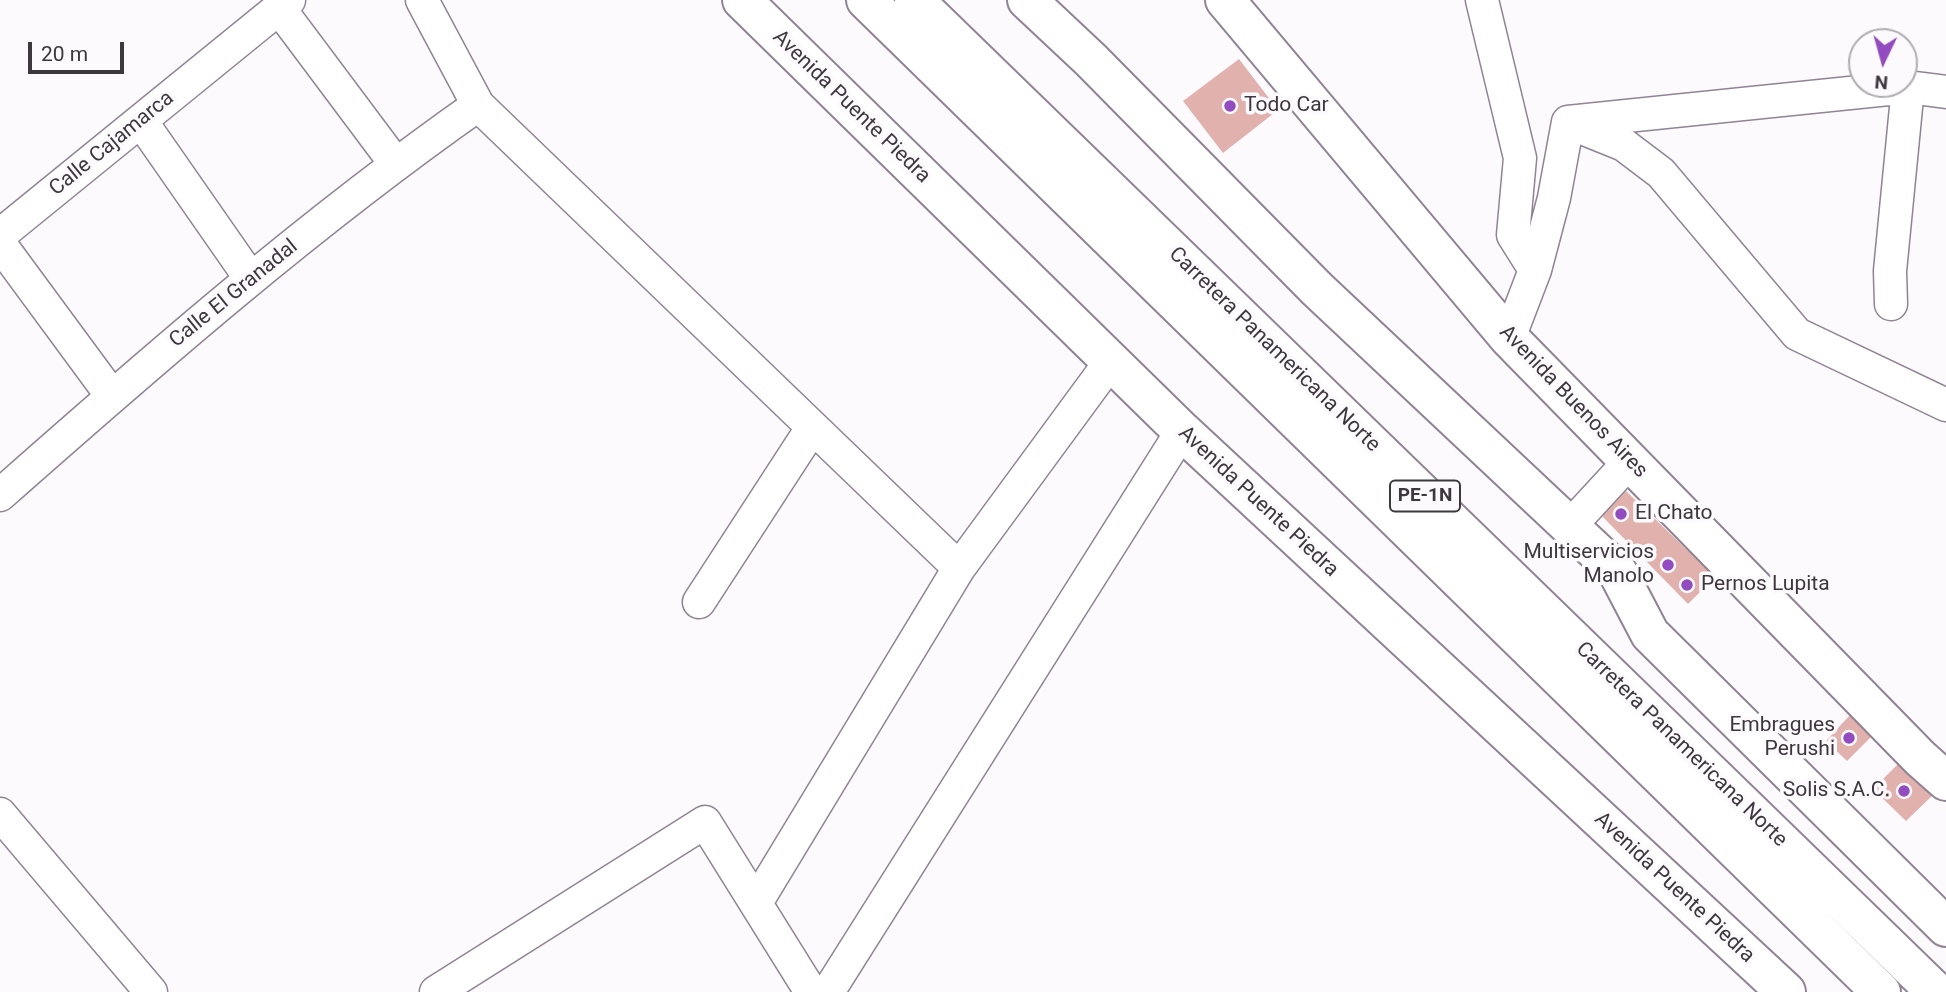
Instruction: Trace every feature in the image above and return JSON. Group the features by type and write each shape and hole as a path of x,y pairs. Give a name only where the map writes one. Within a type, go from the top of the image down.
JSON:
{"main road":[{"name":"Avenida Puente Piedra","path":"742,0 1182,431 1786,992"},
{"name":"Carretera Panamericana Norte","path":"866,0 1881,992"},
{"name":"Carretera Panamericana Norte","path":"914,0 1936,992"},
{"path":"1027,0 1091,60 1317,289 1617,570 1650,634 1946,928"},
{"name":"Avenida Buenos Aires","path":"1225,0 1509,338 1920,758 1946,781"}],"street":[{"path":"422,0 478,105 959,568"},
{"path":"1482,0 1520,158 1513,235 1535,270"},
{"path":"284,4 395,163"},
{"name":"Calle Cajamarca","path":"0,235 284,4"},
{"path":"1918,88 1946,92"},
{"path":"1568,122 1848,93"},
{"path":"1891,304 1890,271 1907,98"},
{"name":"Calle El Granadal","path":"0,495 251,279 395,163 478,105"},
{"path":"141,121 251,279"},
{"path":"1509,338 1535,270 1554,198 1568,122"},
{"path":"1568,122 1623,145 1661,173 1797,334 1946,405"},
{"path":"0,244 112,396"},
{"path":"755,903 959,568 1111,361"},
{"path":"699,602 812,428"},
{"path":"828,992 1182,431"},
{"path":"1570,526 1630,461"},
{"path":"0,814 151,992"},
{"path":"436,992 705,822 811,992"}],"building":[{"name":"Todo Car","path":"1239,59 1278,110 1223,153 1183,101"},
{"path":"1626,491 1715,577 1688,604 1602,516"},
{"name":"Embragues Perushi","path":"1851,714 1873,735 1847,761 1826,741"},
{"name":"Solis S.A.C.","path":"1902,760 1936,792 1906,821 1873,789"}],"place":[{"name":"Todo Car","path":"1230,106"},
{"name":"El Chato","path":"1621,514"},
{"name":"Multiservicios Manolo","path":"1668,565"},
{"name":"Pernos Lupita","path":"1687,585"},
{"name":"Embragues Perushi","path":"1849,738"},
{"name":"Solis S.A.C.","path":"1904,791"}]}
